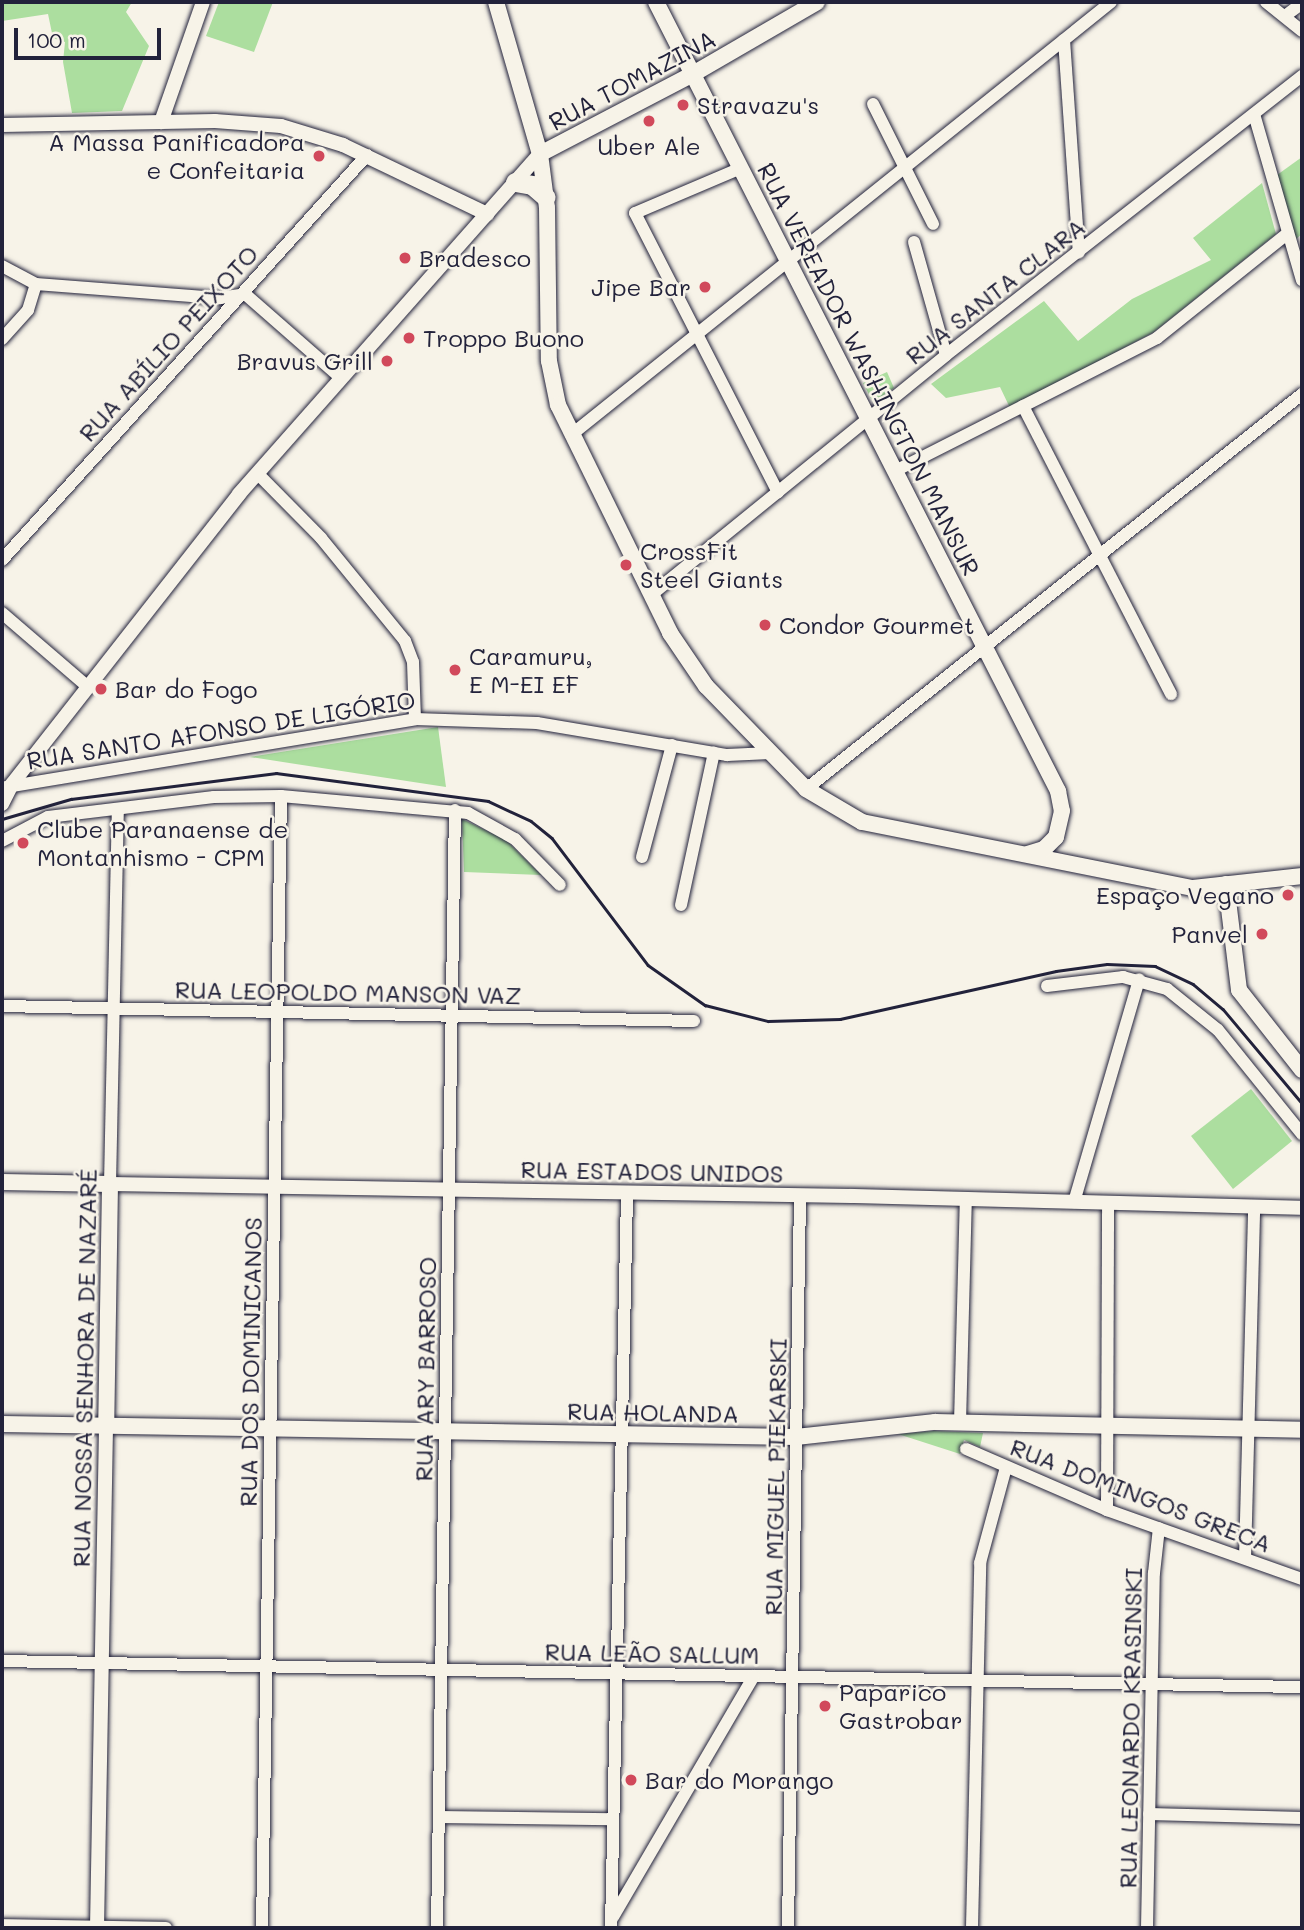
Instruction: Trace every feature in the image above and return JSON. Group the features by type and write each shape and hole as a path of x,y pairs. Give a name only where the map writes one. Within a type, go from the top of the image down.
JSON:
{"main road":[{"path":"496,2 540,155 546,197 549,361 558,405 651,596 689,665 770,753 806,789 862,822 1028,854 1073,867 1193,888 1302,876"},
{"name":"RUA VEREADOR WASHINGTON MANSUR","path":"656,2 1058,791 1062,811 1056,837"},
{"name":"RUA TOMAZINA","path":"540,155 693,74 817,2"},
{"path":"515,182 532,185 546,197"},
{"path":"1028,854 1044,849 1056,837 1061,851 1070,857 1226,884"},
{"path":"1226,884 1236,979 1245,1000 1302,1070"},
{"name":"RUA ESTADOS UNIDOS","path":"2,1182 110,1184"},
{"name":"RUA NOSSA SENHORA DE NAZARÉ","path":"106,1426 110,1184"},
{"name":"RUA HOLANDA","path":"2,1424 796,1437 960,1423 1302,1430"}],"street":[{"path":"161,122 203,2"},
{"path":"572,435 1111,2"},
{"path":"1266,2 1302,31"},
{"path":"1285,16 1302,3"},
{"path":"1064,40 1079,252"},
{"name":"RUA SANTA CLARA","path":"651,596 946,355 1302,75"},
{"path":"873,104 933,224"},
{"path":"1254,114 1302,280"},
{"path":"2,125 161,122 281,126 321,136 367,155 487,214"},
{"name":"RUA ABÍLIO PEIXOTO","path":"2,560 239,293 367,155"},
{"path":"2,804 7,787 257,473 540,155"},
{"path":"741,168 635,214 778,493"},
{"path":"895,471 1157,338 1289,233"},
{"path":"914,242 946,355"},
{"path":"2,266 36,284 220,298 239,293 251,296 341,378"},
{"path":"2,339 27,310 36,284"},
{"path":"806,789 1302,394"},
{"path":"1023,406 1171,694"},
{"path":"257,473 321,538 404,641 413,662 415,719"},
{"path":"2,613 88,687"},
{"name":"RUA SANTO AFONSO DE LIGÓRIO","path":"7,787 121,771 415,719 537,723 714,753 770,753"},
{"path":"642,857 671,745"},
{"path":"681,905 714,753"},
{"path":"2,841 48,817 214,797 281,796 455,810 483,818 514,839 560,885"},
{"name":"RUA DOS DOMINICANOS","path":"262,1928 281,796"},
{"name":"RUA NOSSA SENHORA DE NAZARÉ","path":"110,1184 118,809"},
{"name":"RUA ARY BARROSO","path":"437,1928 455,810"},
{"path":"1047,986 1104,978 1139,979 1167,989 1218,1030 1302,1134"},
{"path":"1074,1202 1139,979"},
{"name":"RUA LEOPOLDO MANSON VAZ","path":"2,1006 694,1020"},
{"name":"RUA ESTADOS UNIDOS","path":"110,1184 800,1195 1302,1208"},
{"path":"611,1924 627,1194"},
{"name":"RUA MIGUEL PIEKARSKI","path":"788,1928 800,1195"},
{"path":"960,1423 966,1199"},
{"path":"1107,1510 1108,1203"},
{"path":"1245,1558 1254,1207"},
{"name":"RUA NOSSA SENHORA DE NAZARÉ","path":"97,1928 106,1426"},
{"name":"RUA DOMINGOS GRECA","path":"966,1449 1107,1510 1302,1579"},
{"path":"972,1928 981,1556 1006,1467"},
{"name":"RUA LEONARDO KRASINSKI","path":"1147,1928 1152,1684 1159,1528"},
{"name":"RUA LEÃO SALLUM","path":"2,1661 1302,1686"},
{"path":"611,1924 754,1676"},
{"path":"1149,1814 1302,1818"},
{"path":"439,1817 613,1819"},
{"path":"2,1925 166,1928"}],"green space":[{"path":"2,2 132,2 126,12 149,46 122,111 72,113 63,62 65,42 53,38 48,14 2,21"},
{"path":"219,2 273,2 254,52 206,36"},
{"path":"1302,157 1302,234 1296,239 1277,175"},
{"path":"1262,183 1276,234 1154,332 1010,408 1000,387 946,398 931,384 1044,301 1078,341 1132,299 1211,260 1193,238"},
{"path":"887,372 894,388 874,404 863,383"},
{"path":"438,727 446,787 250,757"},
{"path":"462,819 506,840 541,875 464,872"},
{"path":"1251,1089 1292,1141 1233,1189 1191,1136"},
{"path":"933,1431 983,1433 980,1447 964,1440 960,1454 898,1434"}],"railway":[{"path":"2,819 71,799 276,773 488,801 531,821 552,838 648,965 705,1005 768,1021 840,1019 1056,971 1107,964 1155,966 1193,984 1223,1009 1302,1103"}],"place":[{"name":"Stravazu's","path":"683,105"},
{"name":"Uber Ale","path":"649,121"},
{"name":"A Massa Panificadora e Confeitaria","path":"319,156"},
{"name":"Bradesco","path":"405,258"},
{"name":"Jipe Bar","path":"705,287"},
{"name":"Troppo Buono","path":"409,338"},
{"name":"Bravus Grill","path":"387,361"},
{"name":"CrossFit Steel Giants","path":"626,565"},
{"name":"Condor Gourmet","path":"765,625"},
{"name":"Caramuru, E M-EI EF","path":"455,670"},
{"name":"Bar do Fogo","path":"101,689"},
{"name":"Clube Paranaense de Montanhismo - CPM","path":"23,843"},
{"name":"Espaço Vegano","path":"1288,895"},
{"name":"Panvel","path":"1262,934"},
{"name":"Paparico Gastrobar","path":"825,1706"},
{"name":"Bar do Morango","path":"631,1780"}]}
